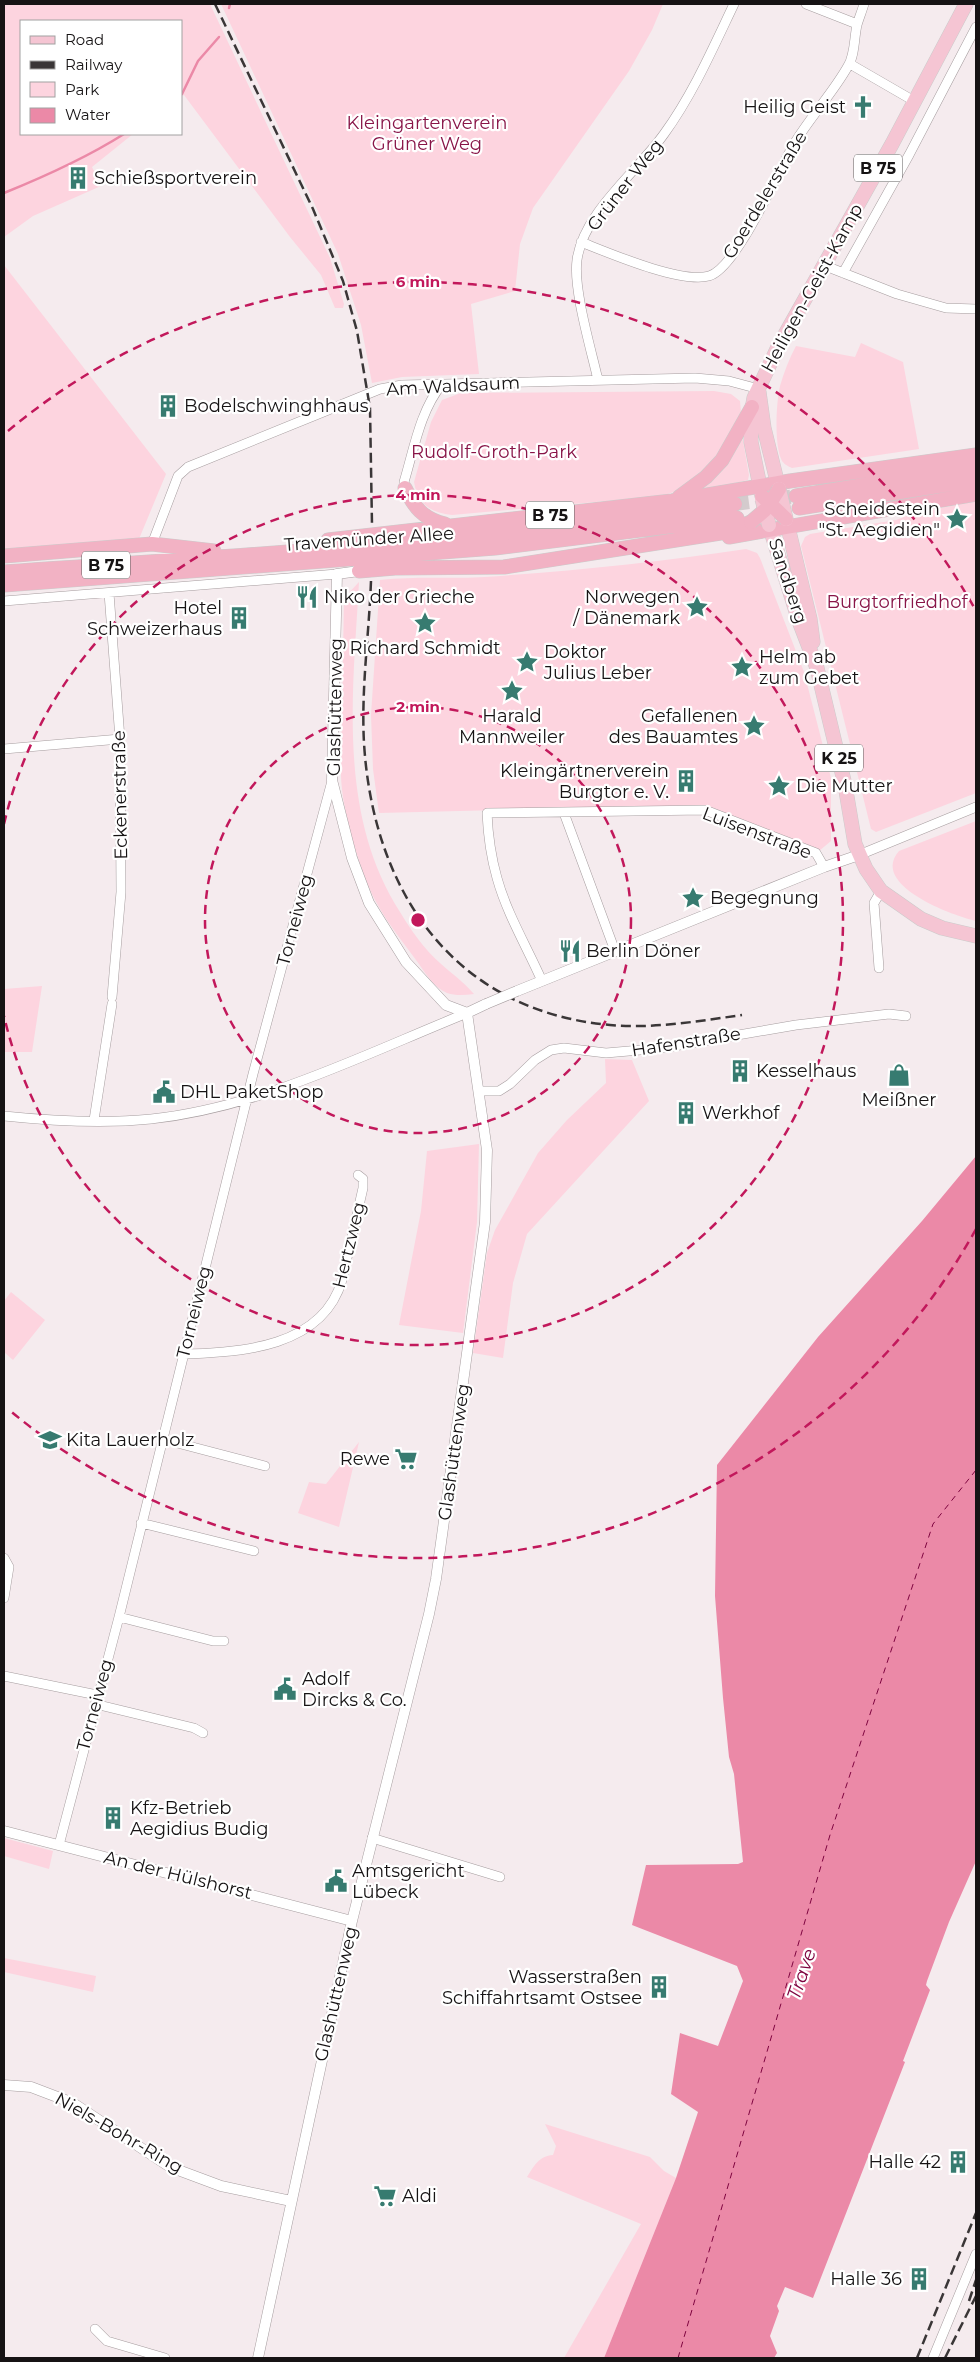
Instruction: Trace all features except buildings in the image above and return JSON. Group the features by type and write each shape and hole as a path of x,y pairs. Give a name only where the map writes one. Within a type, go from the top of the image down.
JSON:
{"highway":[{"name":"B 75","path":"253,555 321,541 672,501 706,477 722,460 752,407"},
{"path":"782,485 976,454"},
{"path":"976,467 798,502 976,480"},
{"name":"B 75","path":"405,556 453,561 535,563 727,532 751,522 764,499 782,485"},
{"path":"405,488 420,514 434,522 453,526"},
{"path":"672,501 738,490 764,499 790,523"},
{"path":"686,539 731,537 790,523 976,494"},
{"name":"Travemünder Allee","path":"4,572 253,555 736,511 531,544 405,556 4,585"},
{"path":"4,556 152,544 253,555"},
{"path":"359,571 395,568 475,569 535,563"}],"main road":[{"name":"Heiligen-Geist-Kamp","path":"770,527 751,442 752,407 768,364 966,4"},
{"name":"Heiligen-Geist-Kamp","path":"759,389 764,428 782,485 790,523"},
{"name":"Sandberg","path":"790,523 810,620 815,661 845,785 859,855"},
{"name":"Sandberg","path":"770,527 799,621 815,661"},
{"name":"K 25","path":"859,855 881,891 920,919 942,928 976,936"}],"street":[{"name":"Grüner Weg","path":"598,380 577,279 576,261 581,242 601,209 664,135 679,112 734,4"},
{"path":"806,4 857,24"},
{"name":"Goerdelerstraße","path":"581,242 668,272 690,276 710,276 729,259 754,219 794,144 850,64 857,24 864,4"},
{"name":"Heiligen-Geist-Kamp","path":"843,273 909,155 976,27"},
{"path":"850,64 914,101"},
{"path":"823,265 897,294 946,308 976,309"},
{"name":"Am Waldsaum","path":"152,544 178,476 188,467 380,389 402,385 695,378 729,381 759,389"},
{"path":"405,488 404,482 425,414 433,396 442,384"},
{"name":"Travemünder Allee","path":"4,601 359,571"},
{"name":"Glashüttenweg","path":"258,2358 290,2201 352,1920 429,1614 439,1560 485,1222 487,1150 467,1013 446,1005 406,962 385,932 369,903 352,858 332,780 337,574"},
{"name":"Eckenerstraße","path":"94,1120 112,1000 122,892 120,739 109,593"},
{"path":"4,749 120,739"},
{"name":"Torneiweg","path":"59,1845 119,1617 247,1100 332,780"},
{"path":"859,855 976,807"},
{"name":"Luisenstraße","path":"542,981 508,909 497,880 486,813 705,810 816,853 824,867"},
{"path":"564,813 615,951"},
{"name":"Luisenstraße","path":"467,1013 615,951 824,867 859,855"},
{"path":"880,968 874,903 881,891"},
{"path":"4,1116 63,1120 156,1118 247,1100 303,1080 467,1013"},
{"name":"Hafenstraße","path":"479,1091 499,1091 510,1084 535,1060 551,1050 564,1048 606,1053 663,1048 796,1026 889,1014 906,1016"},
{"name":"Hertzweg","path":"183,1354 226,1353 272,1343 291,1336 324,1313 337,1294 342,1280 363,1188 362,1179 358,1175"},
{"path":"162,1439 209,1453 257,1462 265,1466"},
{"path":"141,1523 254,1551"},
{"path":"4,1558 9,1567 4,1598"},
{"path":"119,1617 213,1641 224,1641"},
{"path":"4,1676 194,1728 203,1733"},
{"name":"An der Hülshorst","path":"4,1831 352,1920"},
{"path":"372,1838 500,1877"},
{"name":"Niels-Bohr-Ring","path":"4,2084 31,2087 73,2103 170,2167 221,2186 290,2201"},
{"path":"933,2358 976,2254"},
{"path":"94,2328 107,2342 165,2358"}],"green space":[{"path":"4,4 210,4 330,258 344,304 343,308 335,308 321,275 290,237 184,95 182,96 182,20 20,20 20,135 132,135 92,167 101,186 33,216 4,237"},
{"name":"Kleingartenverein Grüner Weg","path":"221,4 663,4 652,30 629,71 533,208 520,244 515,291 471,304 479,374 402,377 372,383 361,325 338,254"},
{"path":"4,265 166,474 139,539 4,550"},
{"path":"861,343 903,362 919,449 792,468 782,461 779,454 776,424 780,386 796,346 855,357"},
{"name":"Rudolf-Groth-Park","path":"714,391 731,394 740,401 741,413 716,461 690,483 674,492 661,496 452,515 437,512 426,506 416,490 414,482 431,422 442,400 461,393"},
{"path":"742,435 749,475 748,480 692,493"},
{"name":"Burgtorfriedhof","path":"976,501 976,793 876,832 871,829 801,546 805,537 810,534 896,520 915,513"},
{"path":"746,549 757,553 760,558 804,672 831,778 831,841 819,851 706,805 379,813 373,769 371,715 380,580 485,577 550,572 649,562"},
{"path":"359,582 354,666 354,752 358,794 366,835 380,874 408,925 434,958 462,981 474,994 457,995 447,993 442,991 430,979 389,923 375,900 352,839 344,805 341,776 344,598"},
{"path":"976,821 976,921 950,913 918,897 904,887 895,876 893,864 899,851"},
{"path":"42,986 32,1052 4,1052 4,989"},
{"path":"605,1059 632,1060 649,1101 527,1234 513,1283 503,1358 473,1353 487,1253 495,1230 538,1153 567,1120 606,1083"},
{"path":"479,1144 477,1222 463,1333 399,1325 421,1211 427,1151"},
{"path":"11,1292 45,1320 13,1360 4,1352 4,1301"},
{"path":"359,1442 339,1527 298,1513 309,1482 326,1484"},
{"path":"4,1838 53,1851 49,1869 4,1856"},
{"path":"4,1958 96,1976 93,1992 4,1972"},
{"path":"545,2124 650,2157 664,2171 676,2178 604,2358 564,2358 641,2224 527,2177 540,2160 553,2155 556,2146"}],"water":[{"name":"Trave","path":"976,1156 976,1861 949,1922 927,1981 926,1985 930,1990 903,2061 905,2062 813,2298 785,2287 777,2306 779,2311 770,2336 777,2353 774,2358 604,2358 676,2178 698,2112 671,2094 680,2033 718,2046 743,1981 737,1966 632,1925 646,1865 738,1864 743,1862 734,1774 729,1757 715,1596 717,1465 818,1337 922,1221"}],"waterway":[{"path":"229,8 230,4"},
{"path":"182,94 198,61 219,37"},
{"path":"4,193 66,166 122,135"}],"ferry route":[{"path":"678,2358 830,1835 933,1524 976,1470"}],"tunnel":[{"path":"735,504 796,496"}],"railway":[{"path":"215,4 313,209 343,281 357,331 370,408 372,525"},
{"path":"371,581 363,723 371,797 384,848 405,894 432,935 466,969 507,996 555,1015 610,1025 627,1026 676,1024 742,1015"},
{"path":"917,2358 976,2213"},
{"path":"969,2301 976,2280"},
{"path":"945,2358 976,2296"}],"place":[{"name":"Heilig Geist","path":"863,107"},
{"name":"Schießsportverein","path":"78,178"},
{"name":"Bodelschwinghhaus","path":"168,406"},
{"name":"Scheidestein \"St. Aegidien\"","path":"957,519"},
{"name":"Niko der Grieche","path":"307,597"},
{"name":"Norwegen / Dänemark","path":"697,607"},
{"name":"Hotel Schweizerhaus","path":"239,618"},
{"name":"Richard Schmidt","path":"425,623"},
{"name":"Doktor Julius Leber","path":"527,662"},
{"name":"Helm ab zum Gebet","path":"742,667"},
{"name":"Harald Mannweiler","path":"512,691"},
{"name":"Gefallenen des Bauamtes","path":"754,726"},
{"name":"Kleingärtnerverein Burgtor e. V.","path":"686,781"},
{"name":"Die Mutter","path":"779,786"},
{"name":"Begegnung","path":"693,898"},
{"name":"Berlin Döner","path":"570,951"},
{"name":"Kesselhaus","path":"740,1071"},
{"name":"Meißner","path":"899,1075"},
{"name":"DHL PaketShop","path":"164,1092"},
{"name":"Werkhof","path":"686,1113"},
{"name":"Kita Lauerholz","path":"50,1440"},
{"name":"Rewe","path":"406,1459"},
{"name":"Adolf Dircks & Co.","path":"285,1689"},
{"name":"Kfz-Betrieb Aegidius Budig","path":"113,1818"},
{"name":"Amtsgericht Lübeck","path":"336,1881"},
{"name":"Wasserstraßen Schiffahrtsamt Ostsee","path":"659,1987"},
{"name":"Halle 42","path":"958,2162"},
{"name":"Aldi","path":"385,2196"},
{"name":"Halle 36","path":"919,2279"}]}
